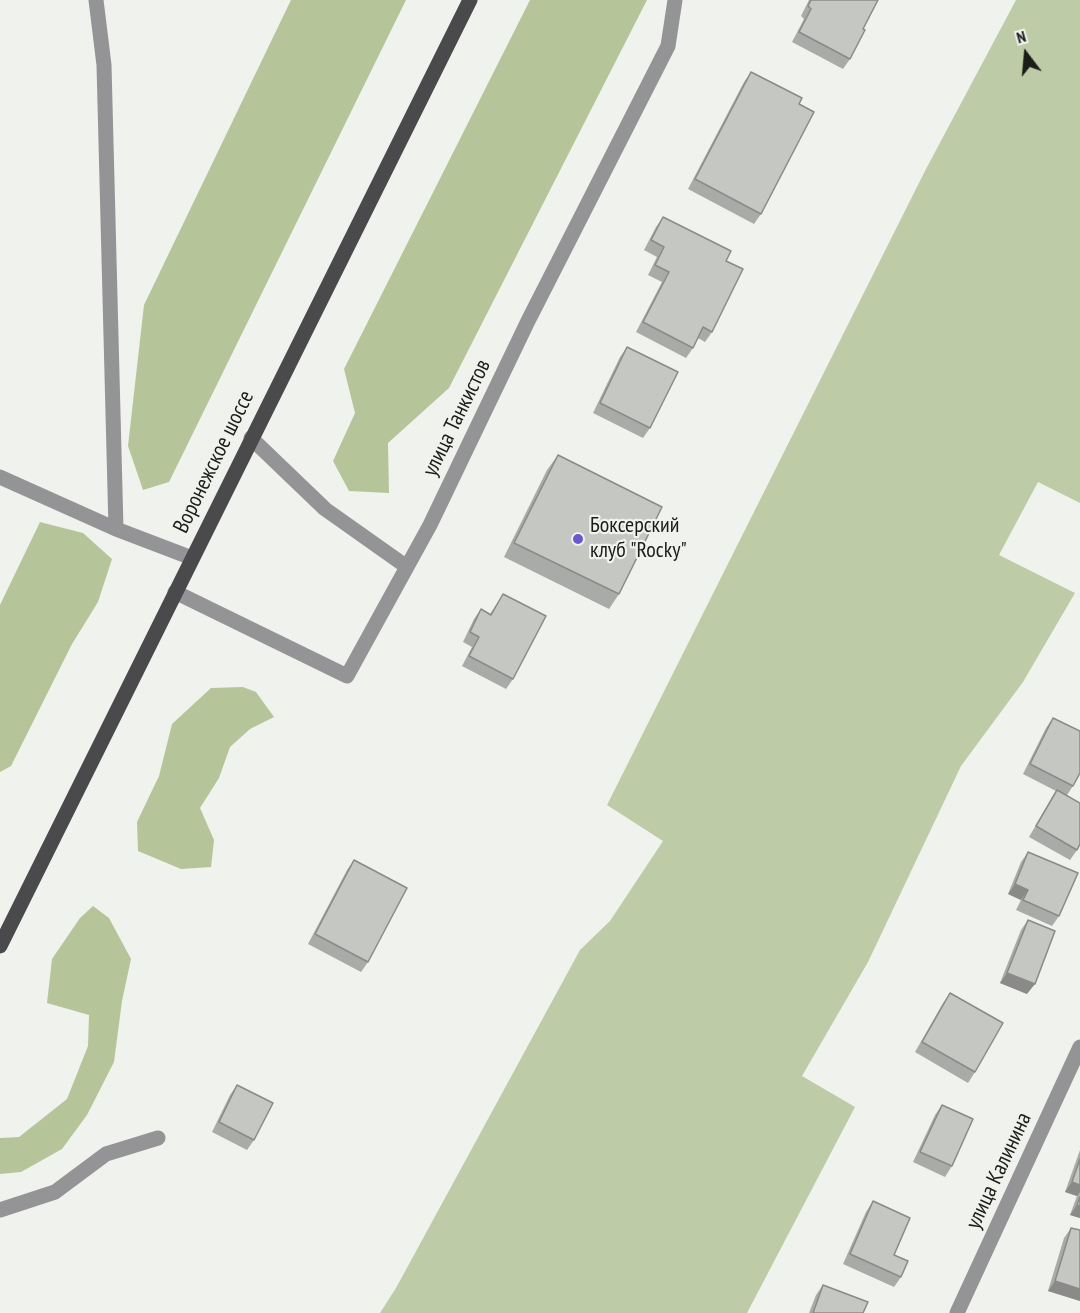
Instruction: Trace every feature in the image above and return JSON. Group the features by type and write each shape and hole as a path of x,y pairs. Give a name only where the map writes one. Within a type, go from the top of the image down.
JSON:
{"main road":[{"name":"Воронежское шоссе","path":"0,946 470,0"}],"street":[{"path":"96,0 104,65 116,529"},
{"name":"улица Танкистов","path":"175,592 347,676 430,525 528,321 668,46 675,0"},
{"path":"251,438 325,509 407,567"},
{"path":"0,477 116,529 192,558"},
{"name":"улица Калинина","path":"957,1313 1080,1047"},
{"path":"0,1210 55,1192 106,1154 158,1138"}],"green space":[{"path":"291,0 406,0 169,482 143,490 128,446 144,305"},
{"path":"530,0 647,0 449,388 388,443 389,493 349,491 333,461 355,413 344,369"},
{"path":"1016,0 1080,0 1080,503 1038,482 999,555 1075,593 1023,682 961,766 868,962 802,1076 855,1107 747,1313 380,1313 396,1288 580,950 610,921 663,841 607,805 926,169"},
{"path":"40,522 83,533 112,559 98,602 72,644 11,766 0,772 0,605"},
{"path":"243,687 256,692 274,717 250,729 230,747 219,778 200,808 214,840 211,867 181,869 138,851 137,822 159,776 172,724 211,688"},
{"path":"93,906 109,918 131,959 122,1001 114,1062 87,1115 62,1149 21,1172 0,1174 0,1138 19,1137 67,1099 88,1046 89,1015 47,1003 52,959 80,918"}],"building":[{"path":"811,0 878,0 850,59 799,32 811,9 808,6"},
{"path":"751,72 802,98 799,104 814,112 761,214 695,179"},
{"path":"663,217 731,251 726,261 743,269 712,332 703,327 693,348 643,322 669,272 655,265 664,247 651,240"},
{"path":"627,347 678,372 650,428 600,403"},
{"name":"Боксерский клуб \"Rocky\"","path":"558,455 662,507 619,594 514,543"},
{"path":"503,594 546,616 513,679 469,656 479,637 470,632 481,609 491,615"},
{"path":"1053,718 1080,731 1080,773 1073,786 1030,764"},
{"path":"1057,790 1080,803 1080,844 1077,850 1036,826"},
{"path":"1028,852 1078,873 1059,916 1023,900 1028,890 1015,884"},
{"path":"354,860 407,888 368,962 315,934"},
{"path":"1028,920 1055,931 1035,984 1007,973"},
{"path":"950,993 1003,1023 975,1072 922,1042"},
{"path":"237,1085 273,1103 254,1140 219,1122"},
{"path":"942,1105 973,1119 952,1166 920,1152"},
{"path":"1080,1159 1080,1185 1072,1182"},
{"path":"873,1201 910,1218 894,1255 908,1261 901,1277 850,1254"},
{"path":"1071,1228 1080,1230 1080,1289 1055,1281"},
{"path":"823,1285 868,1302 863,1313 813,1313"}],"place":[{"name":"Боксерский клуб \"Rocky\"","path":"578,539"}]}
